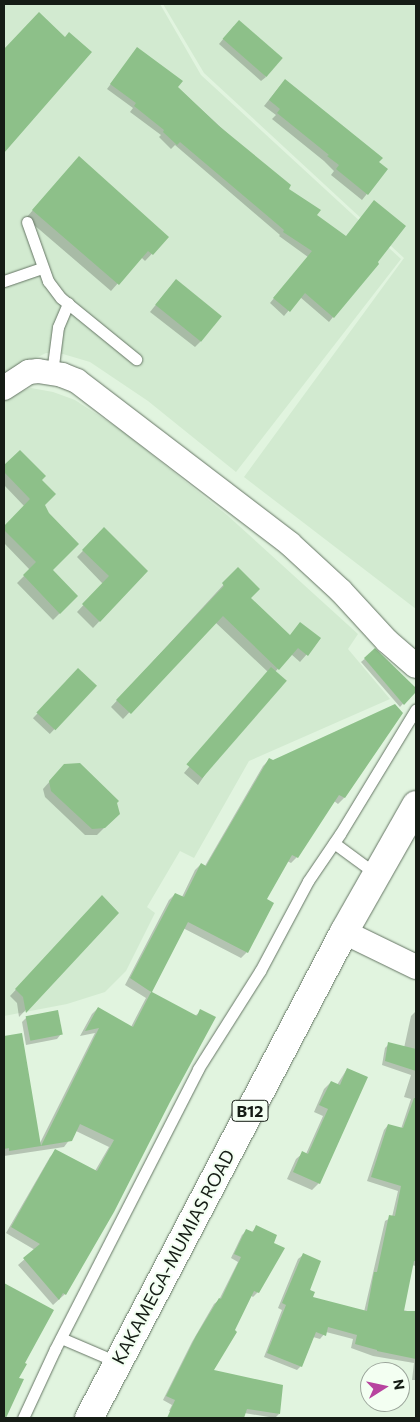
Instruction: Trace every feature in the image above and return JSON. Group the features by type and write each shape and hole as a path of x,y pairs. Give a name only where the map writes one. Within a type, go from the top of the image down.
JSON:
{"highway":[{"name":"KAKAMEGA-MUMIAS ROAD","path":"89,1418 344,932 416,806"}],"street":[{"path":"4,388 29,372 52,373 77,381 290,544 341,591 387,641 416,666"},
{"path":"344,932 416,967"}],"lane":[{"path":"27,222 48,281 68,303 136,359"},
{"path":"4,281 42,268"},
{"path":"52,373 58,327 68,303"},
{"path":"23,1418 61,1338 198,1069 260,971 308,881 334,843 416,709"},
{"path":"334,843 376,874"},
{"path":"61,1338 117,1362"}],"shaded area":[{"path":"4,4 160,4 201,75 401,259 236,472 148,401 90,362 63,354 46,353 26,363 4,380"},
{"path":"163,4 416,4 416,609 244,477 404,258 204,73"},
{"path":"31,388 53,392 75,400 121,430 227,515 358,634 348,649 390,699 249,761 194,858 180,851 147,907 155,913 126,971 105,992 67,1004 4,1016 4,402 12,395"}],"building":[{"path":"39,12 65,37 69,32 92,52 4,153 4,49"},
{"path":"239,20 283,58 266,77 223,39"},
{"path":"137,47 183,81 178,87 219,126 291,185 289,189 321,210 317,215 346,236 374,200 406,226 378,262 379,264 334,318 305,293 290,312 273,298 312,251 283,232 284,230 180,142 177,145 163,132 164,130 134,106 136,103 110,84"},
{"path":"285,79 383,158 379,162 388,169 368,195 336,169 339,165 327,156 329,155 277,113 280,109 269,100"},
{"path":"79,156 169,237 153,255 148,251 119,285 32,210"},
{"path":"176,279 222,316 201,342 155,305"},
{"path":"20,450 46,476 42,480 56,494 45,505 49,513 79,544 53,570 78,596 60,614 23,575 36,562 4,530 4,526 30,499 4,472 4,465"},
{"path":"104,527 148,571 100,622 82,604 109,576 82,550"},
{"path":"238,567 260,589 251,598 290,635 300,622 321,638 308,656 298,648 279,670 223,616 131,714 116,700 224,586 222,583"},
{"path":"375,648 416,688 416,692 404,705 364,658"},
{"path":"271,667 287,681 202,778 186,764"},
{"path":"78,668 97,686 55,730 36,713"},
{"path":"395,704 403,713 345,798 339,795 298,858 292,855 267,899 274,903 248,953 188,922 152,992 197,1016 200,1009 216,1017 114,1212 66,1295 63,1293 59,1300 23,1258 40,1244 11,1227 55,1149 97,1171 114,1140 80,1124 72,1141 41,1146 99,1028 85,1031 98,1007 133,1027 151,992 130,978 175,893 184,897 201,863 206,866 269,758 273,760"},
{"path":"80,763 119,801 117,803 120,814 105,828 92,829 51,791 49,781 64,764"},
{"path":"102,895 119,913 26,1013 23,997 15,989"},
{"path":"58,1010 63,1035 30,1041 26,1016"},
{"path":"22,1033 41,1146 9,1151 9,1148 4,1149 4,1036"},
{"path":"388,1042 416,1049 416,1071 385,1061"},
{"path":"347,1068 368,1077 320,1184 293,1172 302,1151 308,1154 328,1109 319,1105 331,1081 340,1085"},
{"path":"414,1098 416,1098 416,1261 414,1261 404,1311 416,1311 416,1359 377,1351 355,1344 357,1335 328,1327 326,1336 316,1332 302,1367 267,1353 286,1305 282,1303 303,1253 321,1261 310,1290 315,1292 313,1297 367,1311 374,1272 377,1272 389,1215 395,1216 401,1186 371,1177 388,1124 403,1128"},
{"path":"256,1225 277,1235 274,1243 285,1248 259,1293 254,1291 235,1330 237,1332 214,1370 283,1385 280,1414 247,1409 244,1418 167,1418 175,1400 166,1396 196,1336 219,1298 221,1299 241,1257 234,1254 246,1229 253,1232"},
{"path":"4,1283 54,1310 25,1363 27,1364 19,1378 24,1379 6,1418 4,1418"}]}
